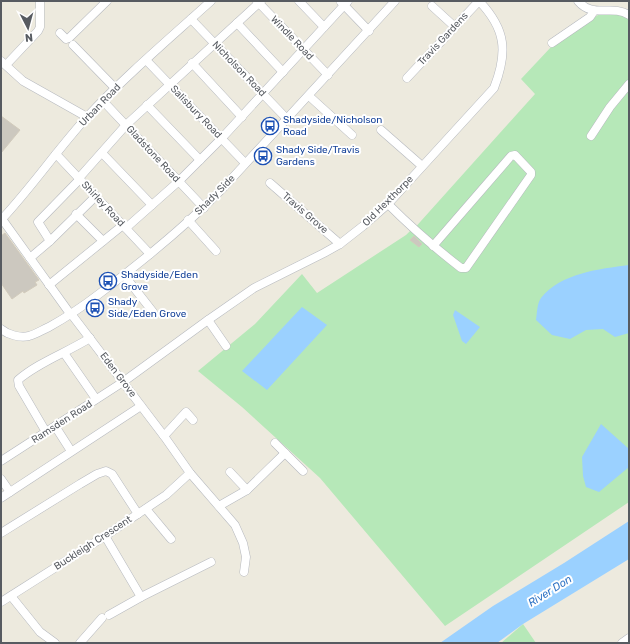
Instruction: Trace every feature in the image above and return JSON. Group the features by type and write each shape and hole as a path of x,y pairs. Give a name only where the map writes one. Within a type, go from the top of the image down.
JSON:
{"street":[{"path":"40,1 40,27 38,31 3,63 23,81 87,117"},
{"path":"60,34 66,39 69,38 107,1"},
{"name":"Urban Road","path":"2,219 87,117 115,88 211,1"},
{"path":"299,1 324,27"},
{"name":"Shady Side","path":"1,329 13,335 23,337 30,336 71,315 150,254 188,220 204,208 369,31 395,1"},
{"name":"Travis Gardens","path":"407,78 479,1"},
{"name":"Old Hexthorpe","path":"123,382 254,288 340,244 388,204 494,88 502,63 502,40 495,21 479,1"},
{"path":"578,1 585,8 594,11 616,10 629,15"},
{"path":"50,241 38,222 80,179 126,125 259,2"},
{"name":"Windle Road","path":"259,2 328,74"},
{"path":"49,285 103,241 152,205 179,181 263,95 345,2 369,31"},
{"path":"432,6 455,27"},
{"path":"552,43 590,16 594,11"},
{"name":"Nicholson Road","path":"191,19 287,119"},
{"path":"237,23 283,72"},
{"path":"73,45 115,88"},
{"name":"Salisbury Road","path":"146,60 221,139 246,163"},
{"path":"192,63 242,117"},
{"path":"591,136 610,107 629,84"},
{"path":"309,96 352,136"},
{"name":"Gladstone Road","path":"103,102 204,208"},
{"path":"147,105 200,160"},
{"path":"381,130 422,166"},
{"path":"102,153 152,205"},
{"name":"Shirley Road","path":"56,154 150,254"},
{"path":"388,204 414,230 433,246 461,268 466,268 531,175 531,172 515,155 511,156 433,246"},
{"name":"Travis Grove","path":"270,183 340,244"},
{"path":"30,258 50,241 96,196"},
{"path":"76,214 103,241"},
{"name":"Eden Grove","path":"2,219 71,315 164,436 190,473 235,525 243,543 246,557 244,572"},
{"path":"188,220 216,250"},
{"path":"124,275 153,312"},
{"path":"208,320 226,346"},
{"path":"46,432 19,386 18,380 35,367 90,338"},
{"path":"64,353 96,399"},
{"name":"Ramsden Road","path":"1,461 123,382"},
{"path":"1,498 141,406"},
{"path":"164,436 186,412 194,420"},
{"path":"55,426 72,451"},
{"path":"275,443 303,471"},
{"path":"219,506 247,490 285,453"},
{"name":"Buckleigh Crescent","path":"1,533 80,484 97,474 106,471 112,474 138,514 1,602"},
{"path":"230,472 247,490"},
{"path":"138,514 166,495 190,473"},
{"path":"1,479 10,492"},
{"path":"146,509 171,539"},
{"path":"105,536 141,597"},
{"path":"80,643 105,616 211,562"},
{"path":"11,596 40,632 55,643"},
{"path":"622,643 629,638"}],"green space":[{"path":"616,12 627,17 629,21 629,502 445,626 320,478 242,407 198,371 255,324 302,274 317,293 406,235 411,230 412,231 535,94 521,79 552,46 601,13"},
{"path":"523,624 536,643 501,643"}],"water":[{"path":"629,265 629,333 615,337 603,329 586,330 570,339 552,335 536,320 541,298 559,283 581,274 605,268"},
{"path":"302,307 327,325 267,390 242,371"},
{"path":"455,310 480,327 466,344 462,341 453,315"},
{"path":"601,424 629,449 629,467 599,492 586,487 583,476 582,457"},
{"name":"River Don","path":"629,521 629,559 523,624 497,643 440,643 493,606"}],"building":[{"path":"1,116 20,130 1,153"},
{"path":"5,233 39,280 35,282 37,285 24,293 23,291 12,299 1,283 1,236"},
{"path":"414,236 422,244 419,247 410,240"}],"place":[{"name":"Shadyside/Nicholson Road","path":"270,126"},
{"name":"Shady Side/Travis Gardens","path":"263,156"},
{"name":"Shadyside/Eden Grove","path":"108,281"},
{"name":"Shady Side/Eden Grove","path":"95,308"}]}
